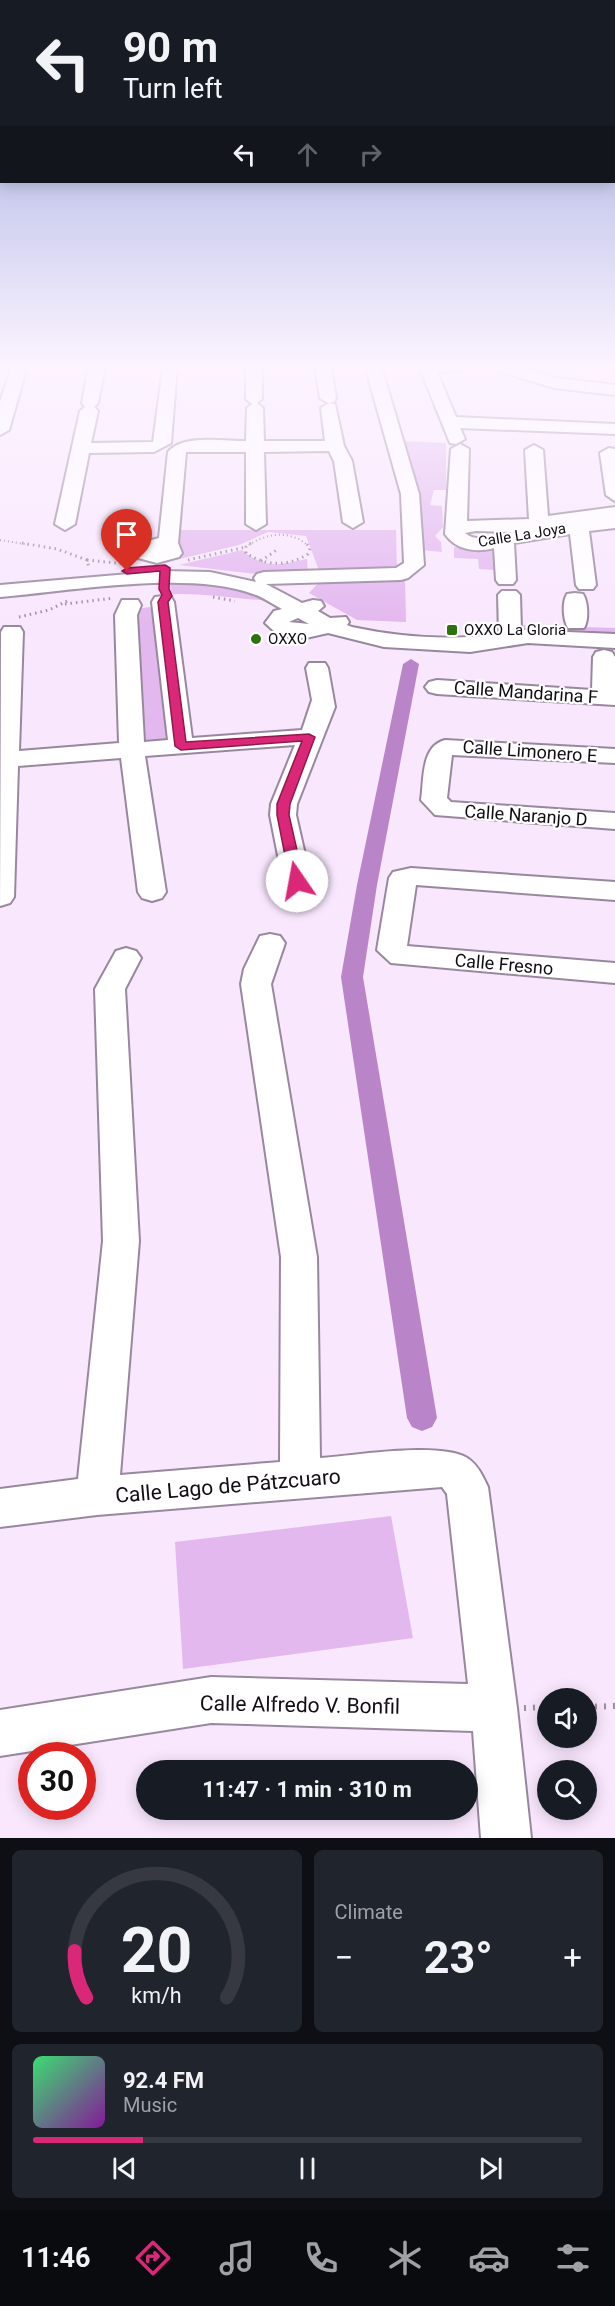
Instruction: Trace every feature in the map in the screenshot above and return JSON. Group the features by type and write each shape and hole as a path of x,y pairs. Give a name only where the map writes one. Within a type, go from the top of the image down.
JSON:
{"street":[{"path":"65,525 81,452"},
{"path":"168,452 151,575 181,746"},
{"path":"256,452 256,524"},
{"path":"338,452 343,461 353,522"},
{"path":"0,580 223,570 401,573 414,565 410,494 398,452"},
{"path":"457,528 458,452"},
{"path":"534,452 539,523"},
{"path":"609,453 615,495"},
{"name":"Calle La Joya","path":"615,513 539,523 502,526 476,525 457,528 455,534 456,538 465,543 488,544 579,526 615,522"},
{"path":"576,623 580,592 579,526"},
{"path":"504,540 510,630"},
{"path":"262,570 310,607 337,622 346,632 384,640 470,645 510,630 576,623 615,625"},
{"path":"151,575 126,615 132,750 152,892"},
{"path":"0,591 151,575 210,578 260,589 310,607"},
{"path":"310,607 282,616 276,623 295,631 312,631 337,622"},
{"path":"510,630 609,649 610,698"},
{"path":"0,897 12,632"},
{"path":"297,881 283,815 284,804 324,700 317,668"},
{"name":"Calle Mandarina F","path":"437,687 490,681 610,698"},
{"path":"6,759 309,737"},
{"name":"Calle Limonero E","path":"438,807 434,800 439,755 445,747 615,756"},
{"name":"Calle Naranjo D","path":"438,807 444,810 615,821"},
{"name":"Calle Fresno","path":"615,891 411,876 403,878 394,953 615,973"},
{"path":"270,943 259,969 256,984 299,1257 300,1480"},
{"path":"97,1496 121,1241 110,989 126,958"},
{"name":"Calle Lago de Pátzcuaro","path":"0,1508 97,1496 437,1467 455,1472 467,1487 494,1708"},
{"name":"Calle Alfredo V. Bonfil","path":"0,1733 211,1700 494,1708"},
{"path":"494,1708 506,1838"}],"path":[{"path":"59,605 151,575 185,560 246,547 260,537 286,535 298,537 310,548 308,554 295,561 273,564 262,570"},
{"path":"246,547 246,553 262,570"},
{"path":"262,570 278,549"},
{"path":"597,1707 615,1706"}],"shaded area":[{"path":"404,452 446,452 446,490 434,490 430,505 442,506 443,527 435,536 441,542 442,552 421,550"},
{"path":"179,530 396,530 397,572 320,573 306,536 268,532 239,545 175,560"},
{"path":"454,547 494,550 495,570 479,569 478,559 454,558"},
{"path":"242,550 258,561 273,564 307,559 308,573 264,575 179,565"},
{"path":"405,577 406,622 357,620 309,593 323,578"},
{"path":"170,580 238,588 273,601 171,594"},
{"path":"160,606 175,741 139,745 133,609"},
{"path":"515,625 615,628 615,638 516,634"},
{"path":"391,1516 413,1638 183,1669 175,1542"}],"waterway":[{"path":"411,664 396,749 367,885 352,977 422,1418"}],"place":[{"name":"OXXO La Gloria","path":"452,630"},
{"name":"OXXO","path":"256,639"}],"route":[{"path":"127,571 165,568 164,589 167,596 163,602 181,746 309,737 284,804 283,815 297,881"}]}
